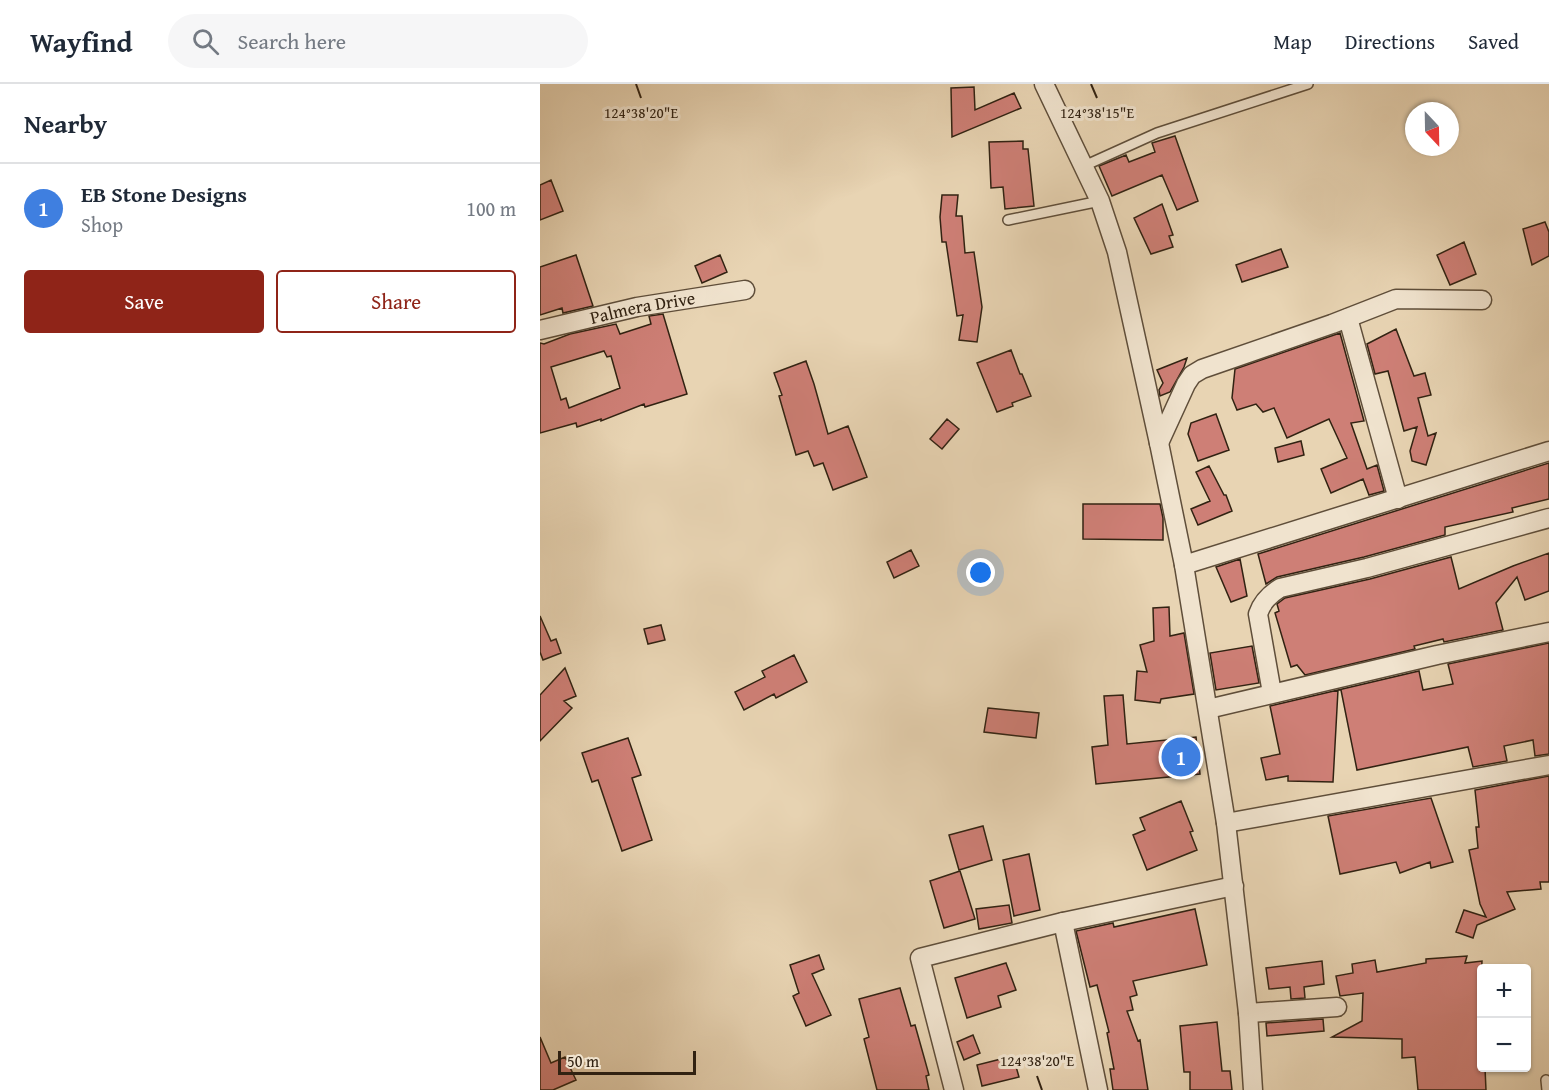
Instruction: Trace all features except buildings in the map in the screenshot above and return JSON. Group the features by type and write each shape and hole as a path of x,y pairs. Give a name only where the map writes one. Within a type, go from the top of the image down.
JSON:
{"street":[{"path":"1044,84 1100,201 1117,252 1184,565 1226,823 1248,1013 1253,1090"},
{"name":"Palmera Drive","path":"540,330 636,307 745,290"},
{"path":"1158,443 1186,384 1192,375 1202,369 1396,299 1482,300"},
{"path":"1348,318 1398,499"},
{"path":"1184,565 1549,451"},
{"path":"1272,693 1258,615 1261,606 1270,594 1280,588 1549,518"},
{"path":"1208,709 1549,632"},
{"path":"1226,823 1549,765"},
{"path":"954,1090 920,958 1063,922 1234,886"},
{"path":"1063,922 1098,1090"},
{"path":"1248,1013 1337,1007"}],"lane":[{"path":"1084,166 1157,134 1308,84"},
{"path":"1008,220 1100,201"}],"place":[{"name":"EB Stone Designs","path":"1181,757"}]}
